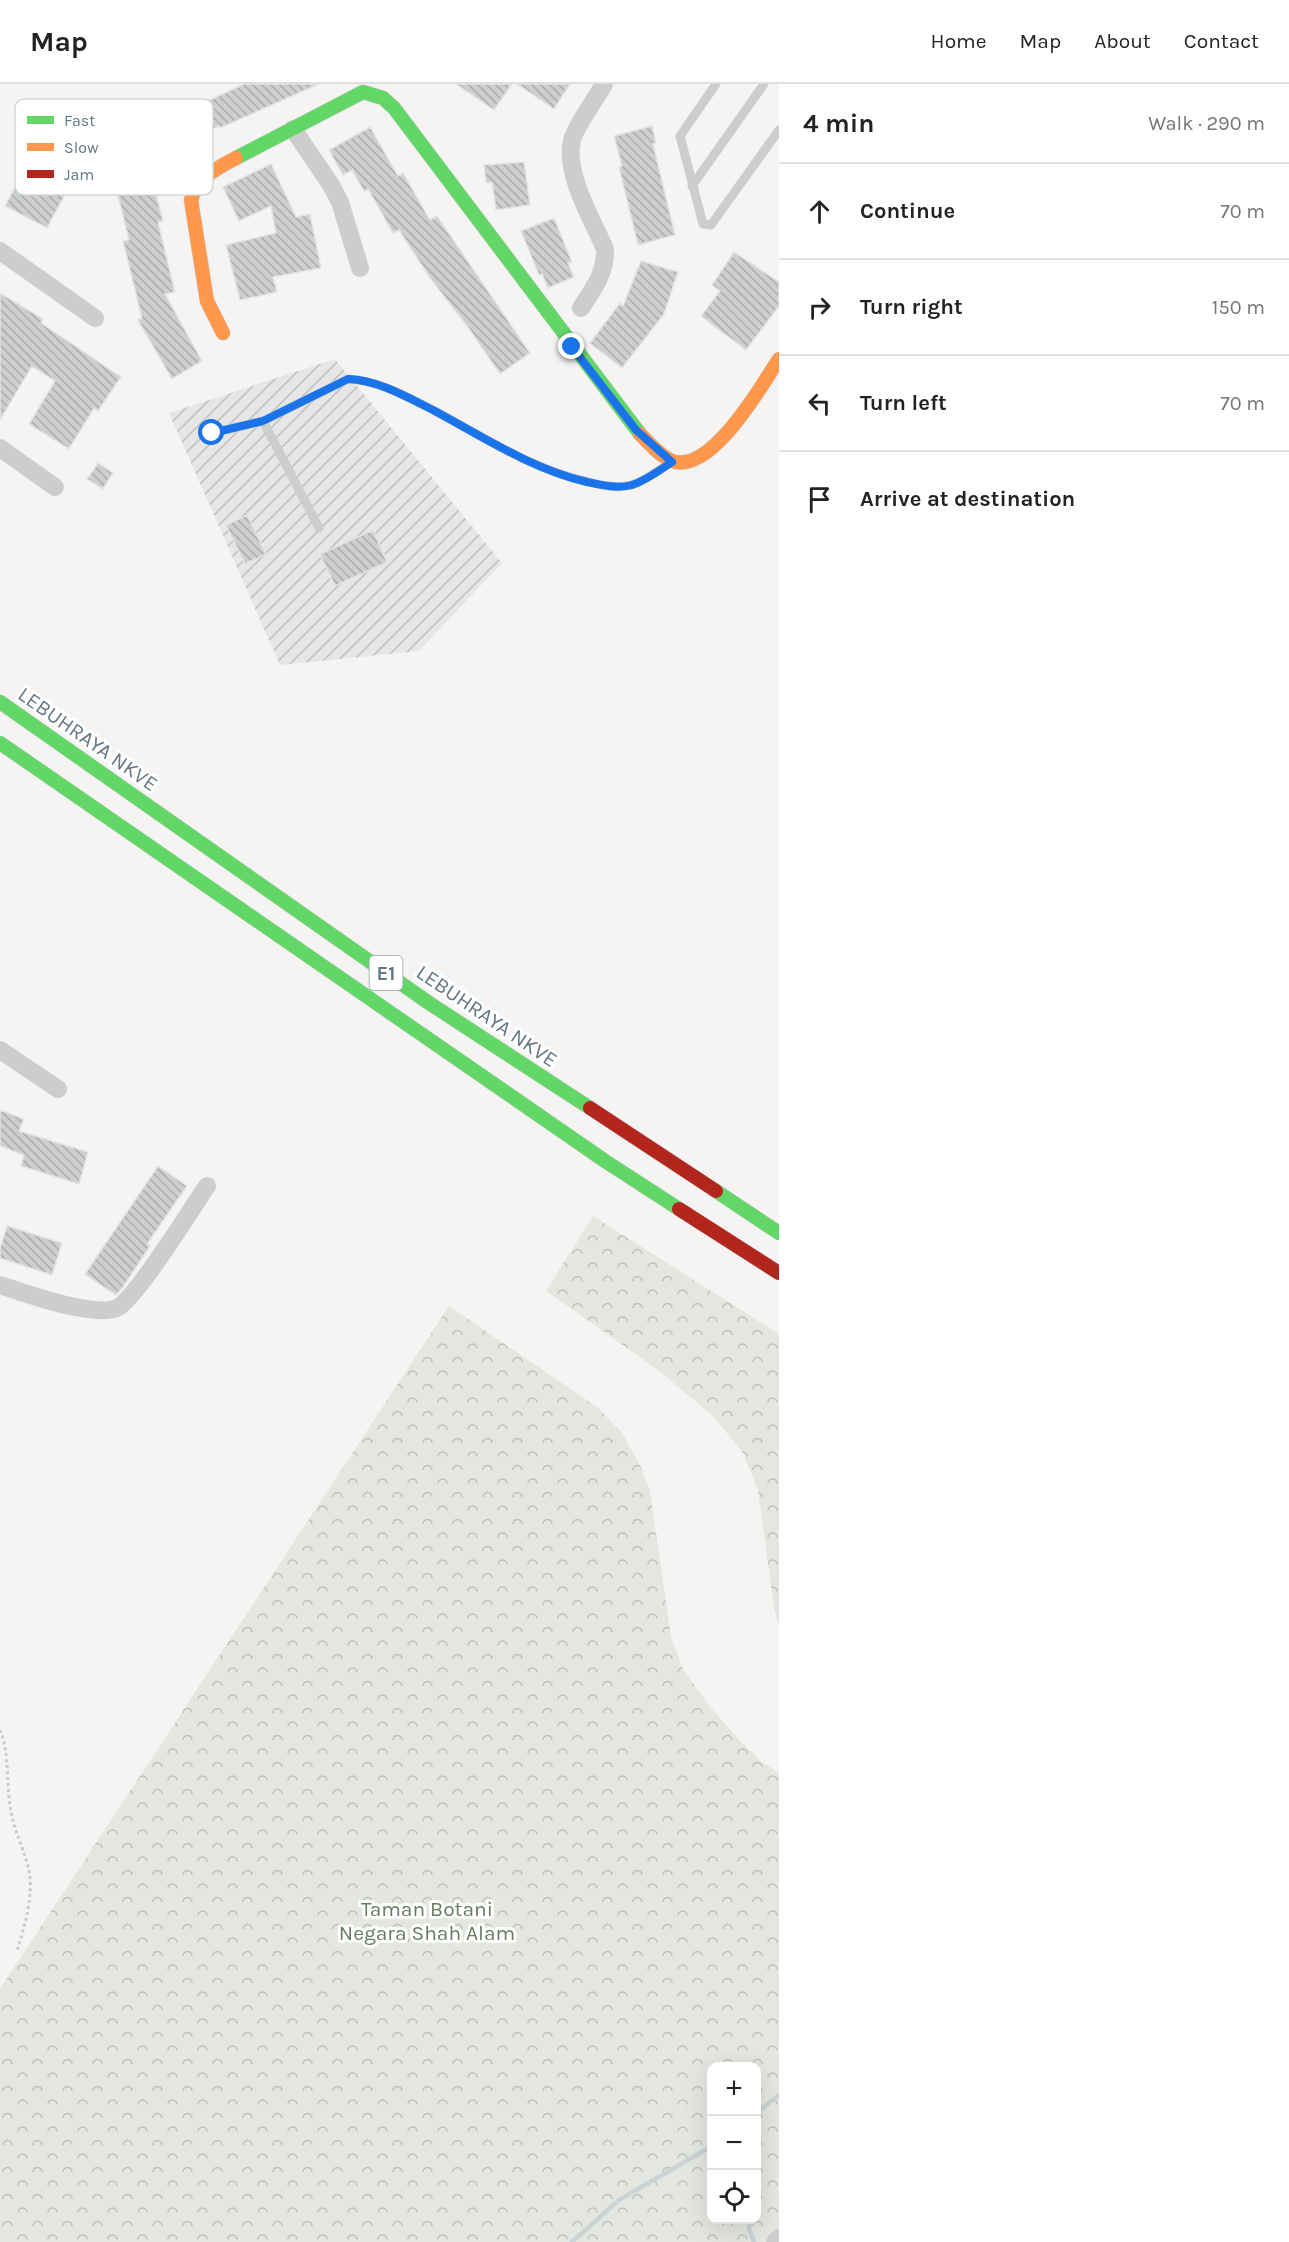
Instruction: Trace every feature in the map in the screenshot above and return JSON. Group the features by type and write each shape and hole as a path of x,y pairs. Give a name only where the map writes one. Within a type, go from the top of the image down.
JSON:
{"main road":[{"path":"213,170 363,92 383,98 394,108 636,430 672,462 682,462 708,453 733,426 779,358"},
{"path":"192,195 191,200 207,301 223,333"},
{"name":"LEBUHRAYA NKVE","path":"0,702 429,1003 779,1233"},
{"name":"E1","path":"0,742 605,1161 779,1273"}],"street":[{"path":"581,308 601,276 606,262 605,249 573,173 570,156 573,138 604,84"},
{"path":"293,129 340,202 360,268"},
{"path":"0,251 95,318"},
{"path":"0,448 55,487"},
{"path":"0,1050 58,1089"},
{"path":"0,1285 40,1298 96,1310 117,1308 136,1290 207,1186"},
{"path":"775,2242 779,2238"}],"lane":[{"path":"716,84 681,133 680,140 703,224 711,225 779,130"},
{"path":"692,186 764,84"},
{"path":"212,433 263,421 348,379 356,379 371,382 411,399 561,476 597,484 632,485 672,462"},
{"path":"263,421 319,528"}],"path":[{"path":"0,1730 9,1777 12,1816 30,1878 27,1914 17,1951"}],"shaded area":[{"path":"335,359 502,563 419,651 280,665 169,413"}],"green space":[{"path":"593,1216 779,1334 779,1624 774,1608 758,1490 743,1453 713,1416 658,1370 546,1291"},
{"name":"Taman Botani Negara Shah Alam","path":"449,1306 597,1407 622,1433 640,1465 650,1491 671,1637 684,1671 711,1708 740,1741 762,1762 779,1773 779,2242 0,2242 0,1989"}],"building":[{"path":"244,84 319,84 220,128 219,126 213,129 212,99"},
{"path":"456,84 512,84 494,110"},
{"path":"517,84 570,84 554,109"},
{"path":"652,126 656,143 653,144 675,235 638,245 614,136"},
{"path":"370,127 398,176 403,173 430,220 437,216 530,353 500,374 430,278 399,230 393,233 368,189 364,191 352,170 343,175 329,150"},
{"path":"524,162 530,205 496,210 492,182 486,183 484,165"},
{"path":"271,164 296,217 310,214 321,268 273,277 277,292 240,300 226,245 276,233 271,206 239,221 223,187"},
{"path":"15,187 15,195 65,195 47,228 5,206"},
{"path":"118,195 156,195 163,221 158,222 175,292 165,294 202,361 172,379 138,320 142,318 123,241 129,240"},
{"path":"554,218 572,262 568,263 574,277 548,288 542,274 539,275 521,231"},
{"path":"734,252 779,282 779,306 746,350 701,316 720,291 712,285"},
{"path":"641,261 678,272 664,314 622,368 590,343 620,303 623,306"},
{"path":"0,293 43,319 41,323 121,377 98,411 94,408 69,449 29,424 55,381 32,366 0,420"},
{"path":"98,463 113,473 103,489 87,479"},
{"path":"247,515 266,554 245,564 226,525"},
{"path":"373,530 387,562 335,586 320,554"},
{"path":"0,1110 24,1119 19,1131 88,1152 79,1184 21,1166 24,1155 0,1146"},
{"path":"158,1166 187,1186 147,1244 150,1246 116,1295 85,1274"},
{"path":"7,1226 62,1243 52,1275 0,1258 0,1248"}],"waterway":[{"path":"761,2109 779,2095"},
{"path":"572,2242 619,2200 707,2149"},
{"path":"750,2224 754,2242"}],"traffic: fast":[{"path":"236,158 363,92 383,98 394,108 640,434"},
{"path":"0,702 429,1003 590,1108"},
{"path":"0,743 605,1161 679,1209"},
{"path":"716,1191 779,1233"}],"traffic: slow":[{"path":"213,172 236,158"},
{"path":"193,195 191,200 207,301 223,333"},
{"path":"640,434 659,453 672,461 687,462 703,455 734,425 779,359"}],"traffic: jam":[{"path":"590,1108 716,1191"},
{"path":"679,1209 779,1273"}],"route":[{"path":"212,433 263,421 348,379 356,379 371,382 411,399 561,476 597,484 632,485 672,462 636,430 572,347"}]}
